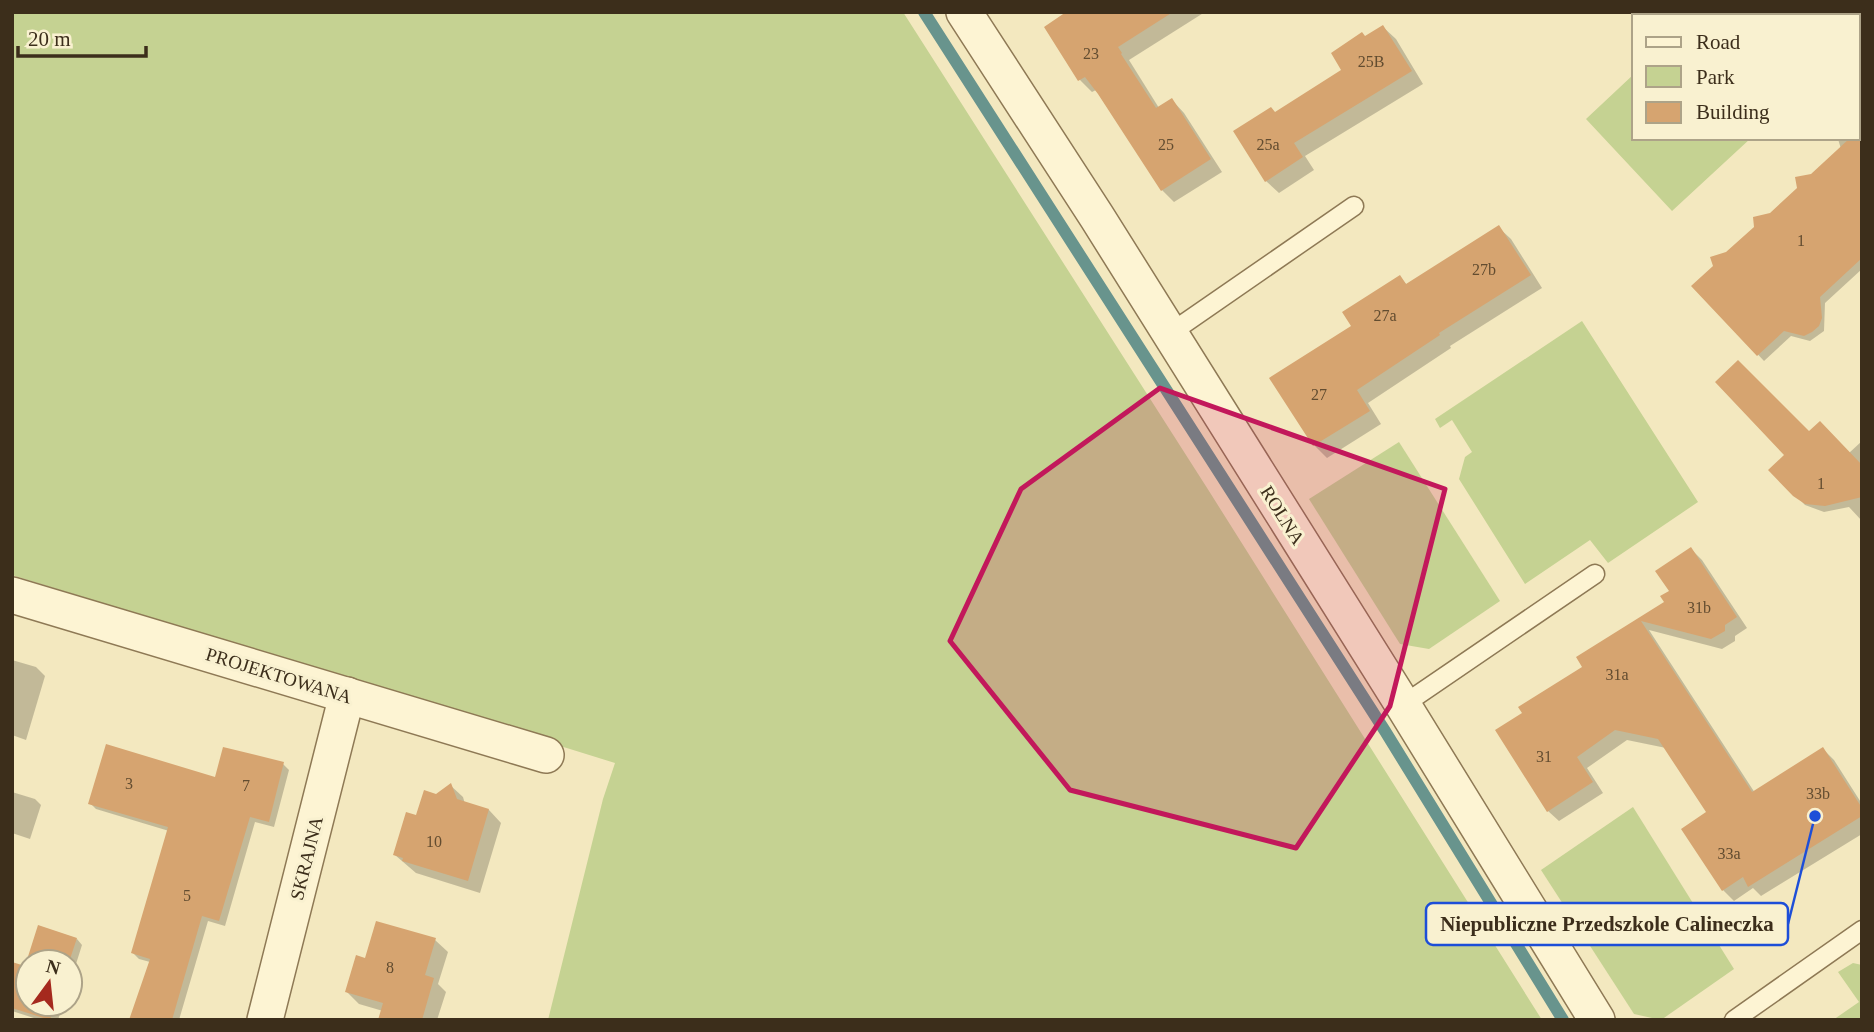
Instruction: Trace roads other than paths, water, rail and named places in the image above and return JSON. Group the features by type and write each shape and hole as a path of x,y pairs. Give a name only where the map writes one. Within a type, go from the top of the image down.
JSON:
{"street":[{"name":"ROLNA","path":"964,12 1036,120 1597,1020"},
{"name":"PROJEKTOWANA","path":"12,595 547,755"},
{"name":"SKRAJNA","path":"265,1020 347,695"}],"lane":[{"path":"1169,334 1354,206"},
{"path":"1403,705 1595,574"},
{"path":"1734,1020 1862,930"}],"waterway":[{"path":"924,12 1385,731 1563,1020"}],"place":[{"name":"Niepubliczne Przedszkole Calineczka","path":"1815,816"}]}
